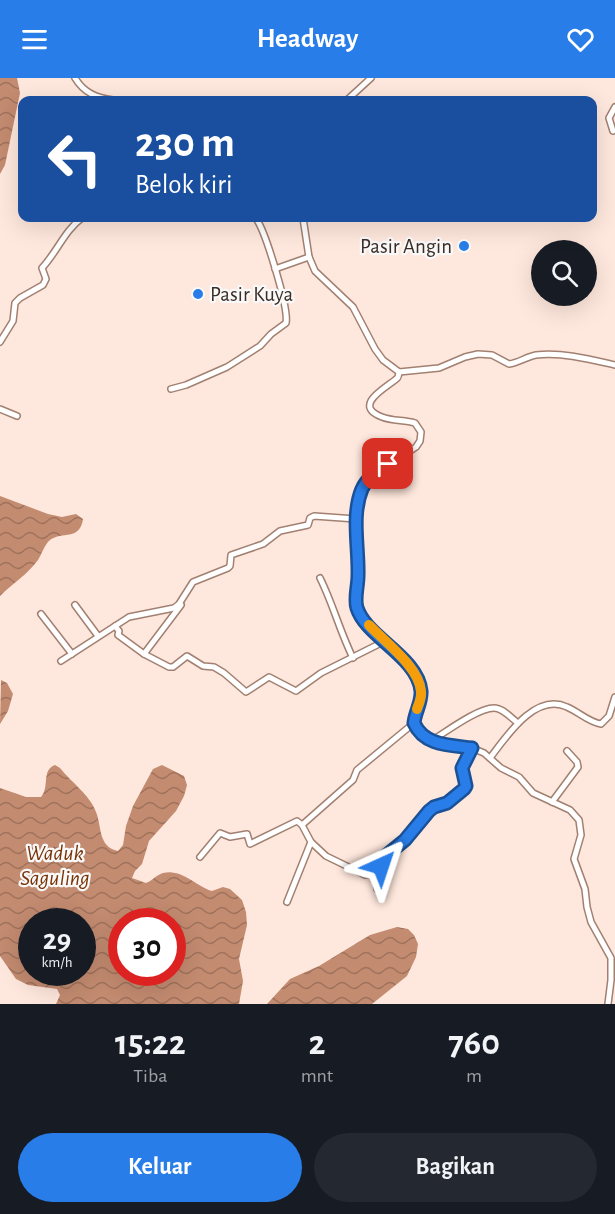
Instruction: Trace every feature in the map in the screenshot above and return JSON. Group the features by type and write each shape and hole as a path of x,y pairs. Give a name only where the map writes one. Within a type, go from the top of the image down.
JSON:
{"street":[{"path":"75,78 93,96"},
{"path":"351,96 371,78"},
{"path":"613,131 609,118 615,107"},
{"path":"0,342 13,321 15,303 44,285 46,279 42,268 54,255 70,228 77,222"},
{"path":"171,389 227,367 260,346 271,334 285,325 287,319 275,269 258,222"},
{"path":"304,222 309,257 315,271 353,307 375,349 383,360 399,372 440,368 478,354 492,355 509,364 532,356 550,354 571,356 615,366"},
{"path":"275,269 309,257"},
{"path":"302,825 353,780 357,770 414,723 421,699 420,686 402,657 366,622 357,608 356,519 359,498 366,483 381,469 416,447 421,436 421,428 415,423 381,417 371,408 370,403 375,394 395,380 399,372"},
{"path":"0,409 17,416"},
{"path":"61,661 129,617 174,608 193,582 229,567 231,555 263,544 277,532 308,525 310,518 314,516 356,519"},
{"path":"320,578 330,599 343,639 353,658"},
{"path":"144,654 180,607 181,601"},
{"path":"75,604 98,636"},
{"path":"40,615 72,654"},
{"path":"115,626 120,636 144,654 170,668 187,656 203,666 224,673 246,692 269,677 296,691 321,673 385,641"},
{"path":"490,758 518,723 538,709 553,704 564,705 601,724 609,716 615,697"},
{"path":"431,741 492,708 502,711 518,723"},
{"path":"414,723 420,733 431,741 478,750 503,770 519,777 537,796 570,810 579,820 581,835 574,859 585,889 591,922 611,958 608,1004"},
{"path":"200,857 220,833 230,837 247,834 250,844 297,822 302,825 311,842 332,860 365,875 371,874 381,868 383,858 405,840 429,811 447,803 464,789 466,786 462,768 472,748"},
{"path":"552,801 578,766 567,751"},
{"path":"287,902 311,842"},
{"path":"371,874 375,876 377,889"}],"water":[{"path":"0,78 17,78 20,93 5,165 0,174"},
{"path":"0,496 48,514 62,517 76,514 83,519 81,526 74,533 50,540 34,565 0,596"},
{"path":"1,680 7,683 13,694 8,711 0,724"},
{"name":"Waduk Saguling","path":"55,765 60,768 85,794 96,812 104,841 112,849 118,851 123,845 126,826 133,806 153,769 162,765 184,776 187,785 184,796 176,811 149,841 142,864 132,878 146,883 163,873 176,873 212,891 223,887 230,889 242,900 247,925 239,959 243,981 239,1004 56,1004 60,995 57,989 35,986 96,986 96,908 18,908 18,980 16,979 0,956 0,788 26,797 41,797 44,793 48,771"},
{"path":"397,927 408,929 414,935 418,944 416,957 407,976 372,1004 267,1004 290,979 319,966 370,935"}],"slow traffic":[{"path":"369,625 402,657 416,678 422,693 417,709"}],"place":[{"name":"Pasir Angin","path":"464,246"},
{"name":"Pasir Kuya","path":"198,294"}],"route":[{"path":"381,866 383,858 405,840 429,811 447,803 464,789 466,786 461,773 463,763 472,748 431,741 420,733 414,723 422,693 416,678 402,657 366,622 357,608 356,519 359,498 370,478 388,464"}]}
